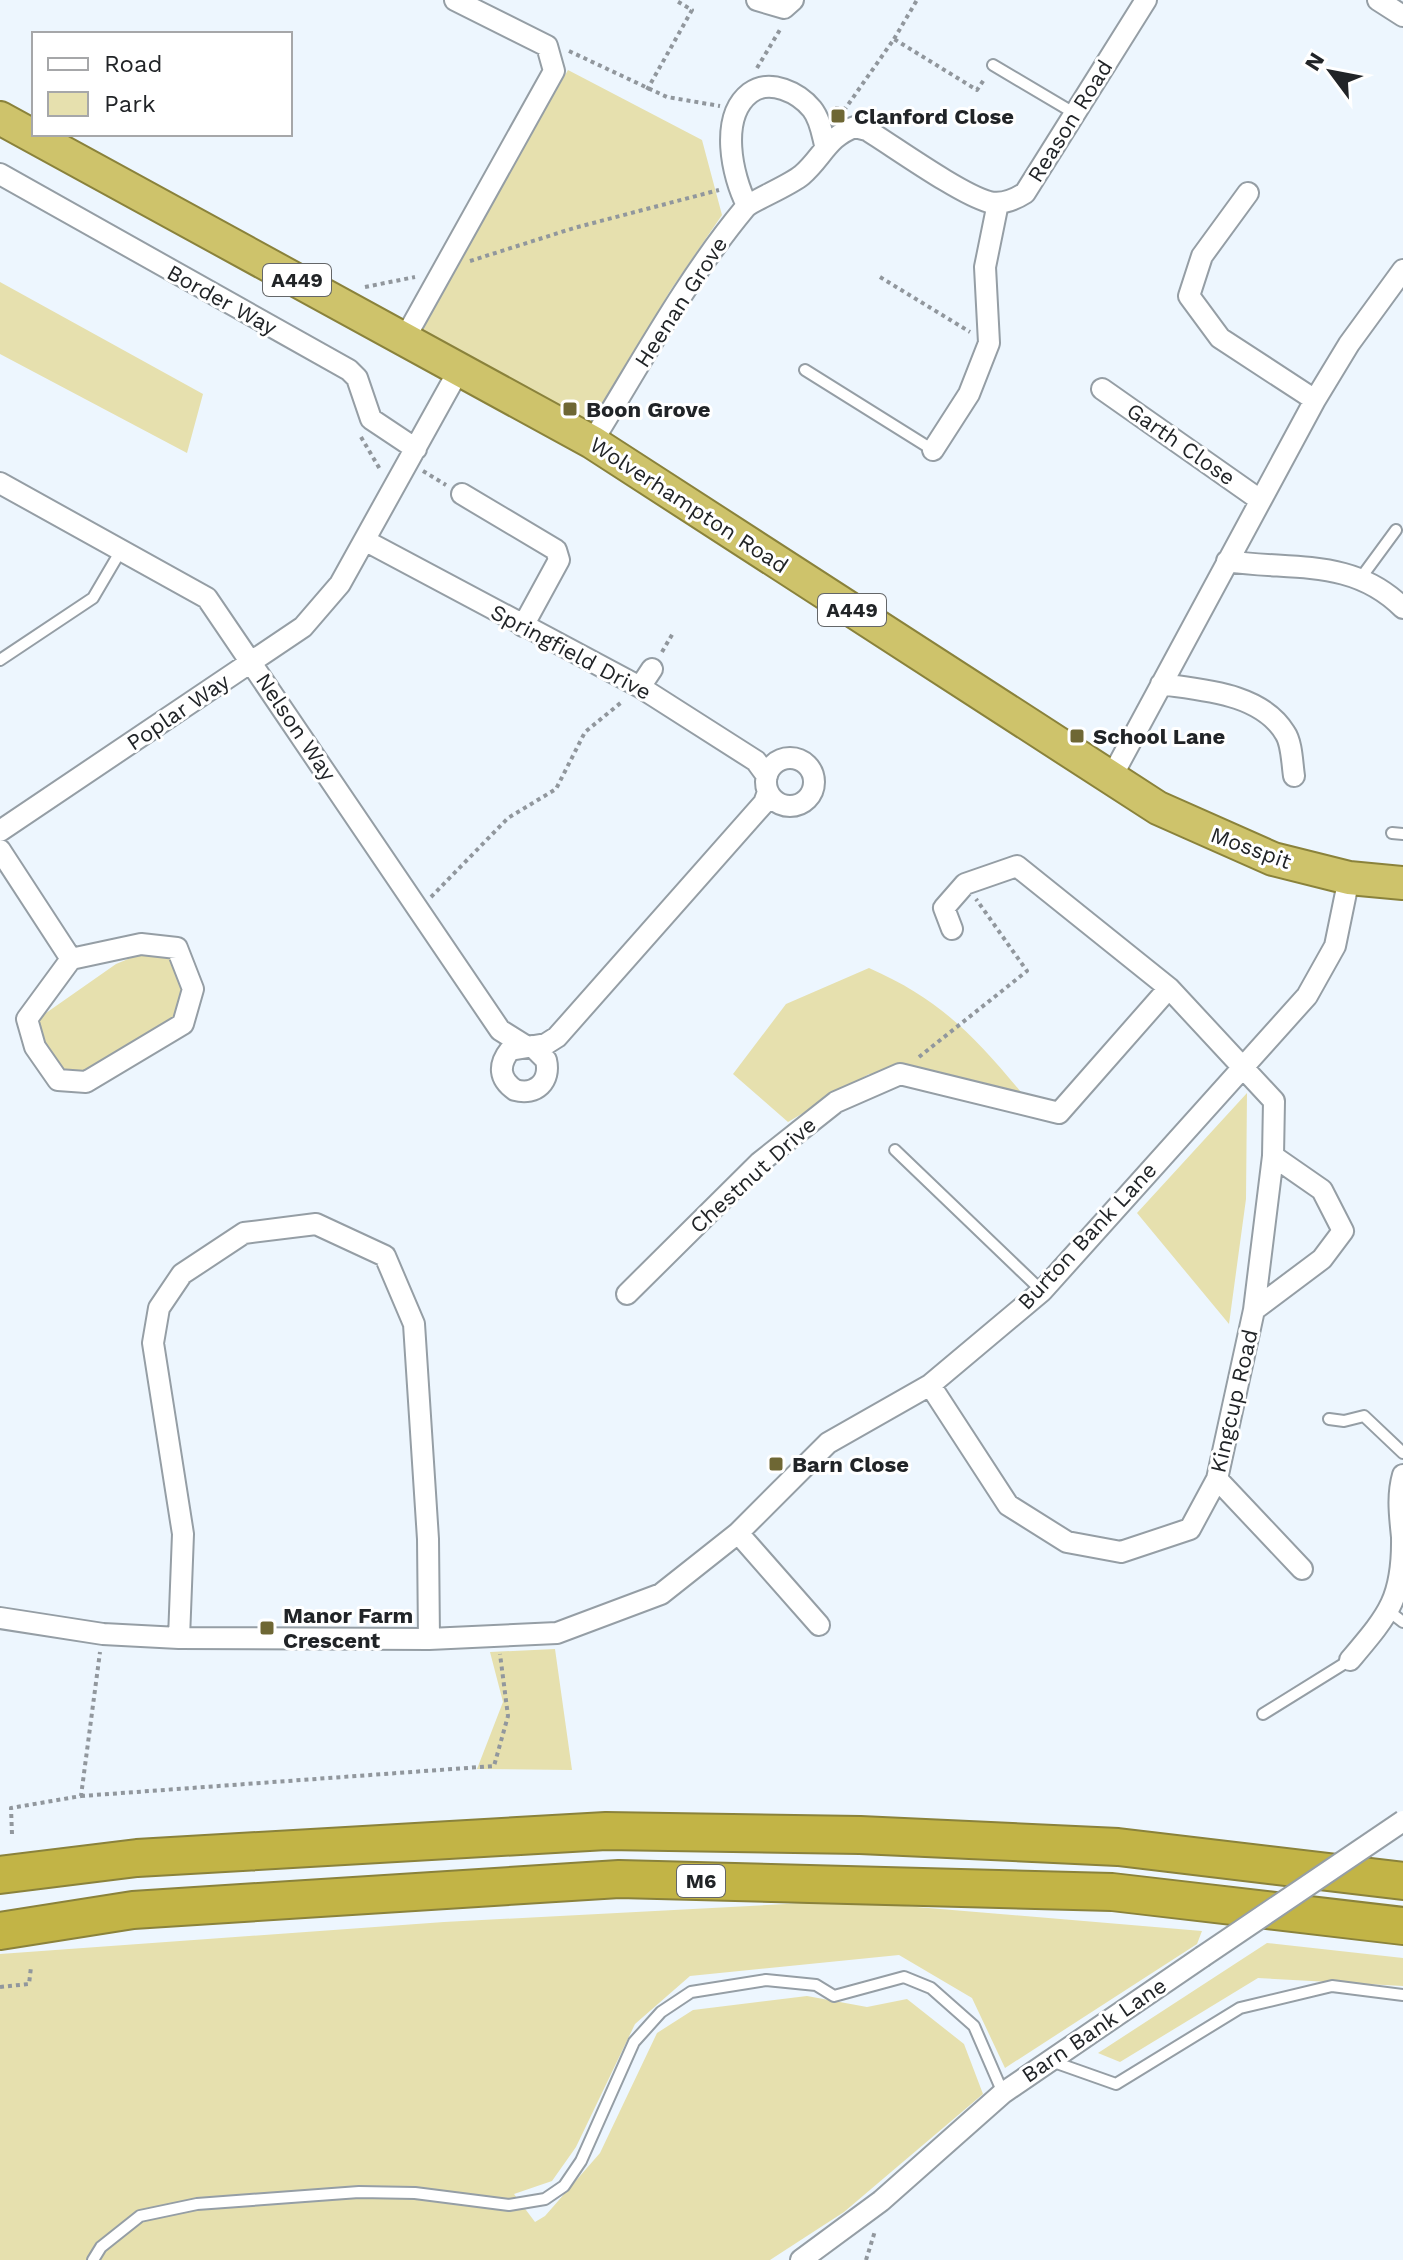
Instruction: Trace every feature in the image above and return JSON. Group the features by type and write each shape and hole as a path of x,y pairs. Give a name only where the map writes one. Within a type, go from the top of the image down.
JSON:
{"highway":[{"name":"Wolverhampton Road","path":"0,118 32,135"},
{"name":"Wolverhampton Road","path":"33,136 592,442 1111,778"},
{"name":"Mosspit","path":"1111,778 1204,831 1273,859 1349,878 1403,883"},
{"name":"M6","path":"0,1875 137,1858 606,1831 860,1835 1118,1847 1403,1881"},
{"name":"M6","path":"0,1931 133,1910 619,1879 1112,1892 1403,1926"}],"street":[{"path":"405,338 439,272 554,71 547,46 455,0"},
{"path":"757,0 789,4"},
{"name":"Reason Road","path":"998,203 1014,200 1025,193 1146,0"},
{"path":"1378,0 1403,16"},
{"path":"747,205 737,185 731,151 737,109 750,93 774,87 786,90 811,108 825,145 855,127 867,130 976,197 998,203 985,267 989,343 969,394 933,450"},
{"name":"Heenan Grove","path":"592,442 710,252 747,205 792,183 811,167 825,145"},
{"name":"Border Way","path":"0,174 349,370 357,378 371,419 412,456"},
{"path":"1248,193 1202,256 1189,296 1220,338 1315,400"},
{"path":"1111,778 1315,400 1349,344 1403,270"},
{"name":"Poplar Way","path":"0,831 303,627 324,605 366,541 460,368"},
{"name":"Garth Close","path":"1102,389 1260,500"},
{"name":"Nelson Way","path":"0,483 207,598 500,1030 528,1046"},
{"path":"462,494 556,550 559,560 523,626"},
{"name":"Springfield Drive","path":"366,541 640,687 756,761 767,784 764,803 557,1037 528,1046"},
{"path":"1227,561 1273,568 1335,569 1360,579 1403,608"},
{"path":"640,687 652,669"},
{"path":"1161,684 1231,695 1263,711 1286,733 1294,776"},
{"path":"0,850 71,959"},
{"name":"Kingcup Road","path":"930,1385 1008,1505 1067,1542 1121,1552 1190,1529 1217,1479 1254,1310 1273,1156 1274,1101 1169,988 1017,866 965,884"},
{"name":"Burton Bank Lane","path":"0,1618 103,1634 179,1638 429,1639 557,1633 661,1594 738,1533 828,1443 930,1385 1042,1291 1241,1065 1307,996 1335,946 1349,878"},
{"path":"952,929 944,908 965,884"},
{"path":"141,944 177,948 193,989 183,1024 86,1082 58,1080 35,1047 27,1019 71,959 141,944"},
{"path":"900,1074 1059,1113 1169,988"},
{"name":"Chestnut Drive","path":"627,1294 759,1163 836,1102 900,1074"},
{"name":"Kingcup Road","path":"1254,1310 1322,1259 1343,1231 1322,1190 1273,1156"},
{"path":"179,1638 183,1534 153,1343 159,1308 182,1274 244,1233 316,1224 385,1256 414,1324 428,1539 429,1639"},
{"path":"1350,1660 1397,1617 1402,1563 1399,1504 1403,1475"},
{"path":"1217,1479 1302,1569"},
{"path":"738,1533 819,1625"},
{"name":"Barn Bank Lane","path":"801,2260 881,2201 1003,2093 1403,1821"}],"lane":[{"path":"993,65 1074,113"},
{"path":"805,370 933,450"},
{"path":"1360,579 1396,530"},
{"path":"0,660 93,598 120,552"},
{"path":"895,1150 1042,1291"},
{"path":"1329,1419 1344,1421 1364,1416 1403,1453"},
{"path":"1263,1714 1350,1660"},
{"path":"93,2260 101,2247 140,2216 197,2204 359,2192 415,2193 509,2205 545,2199 564,2186 581,2161 634,2042 661,2012 691,1992 766,1980 816,1985 834,1996 904,1977 931,1988 974,2026 1003,2093"},
{"path":"1049,2061 1116,2084 1240,2008 1332,1986 1403,1995"}],"path":[{"path":"647,90 692,10 675,0"},
{"path":"811,108 845,109 917,0"},
{"path":"750,93 750,81 786,20 789,4"},
{"path":"894,39 977,90 993,65"},
{"path":"552,56 573,50 647,90 667,97 737,109"},
{"path":"324,295 439,272 574,228 737,185"},
{"path":"880,277 989,343"},
{"path":"412,456 462,494"},
{"path":"418,909 508,818 556,789 585,732 640,687"},
{"path":"900,1074 938,1040 1027,971 965,884"},
{"path":"81,1796 103,1634"},
{"path":"12,1834 11,1808 81,1796 494,1766 508,1716 497,1636"},
{"path":"0,1987 29,1984 31,1967"}],"green space":[{"path":"568,70 702,140 722,215 670,291 591,427 416,333"},
{"path":"0,282 203,394 187,453 0,354"},
{"path":"150,950 171,953 182,985 178,1017 86,1082 74,1077 52,1059 36,1020 116,964"},
{"path":"869,968 938,1007 974,1039 1026,1098 900,1074 869,1074 788,1122 733,1074 786,1004"},
{"path":"1247,1093 1246,1199 1229,1324 1137,1213"},
{"path":"555,1649 572,1770 477,1769 503,1702 490,1652"},
{"path":"845,1901 1202,1931 1197,1944 1005,2068 972,1998 899,1955 690,1976 635,2024 576,2147 552,2181 514,2194 535,2222 545,2216 600,2153 657,2033 693,2010 807,1996 867,2007 907,1999 964,2044 983,2094 844,2212 770,2260 0,2260 0,1954 444,1922"},
{"path":"1267,1943 1403,1958 1403,1986 1258,1978 1120,2062 1098,2053"}],"place":[{"name":"Clanford Close","path":"838,116"},
{"name":"Boon Grove","path":"570,409"},
{"name":"School Lane","path":"1077,736"},
{"name":"Barn Close","path":"776,1464"},
{"name":"Manor Farm Crescent","path":"267,1628"}]}
